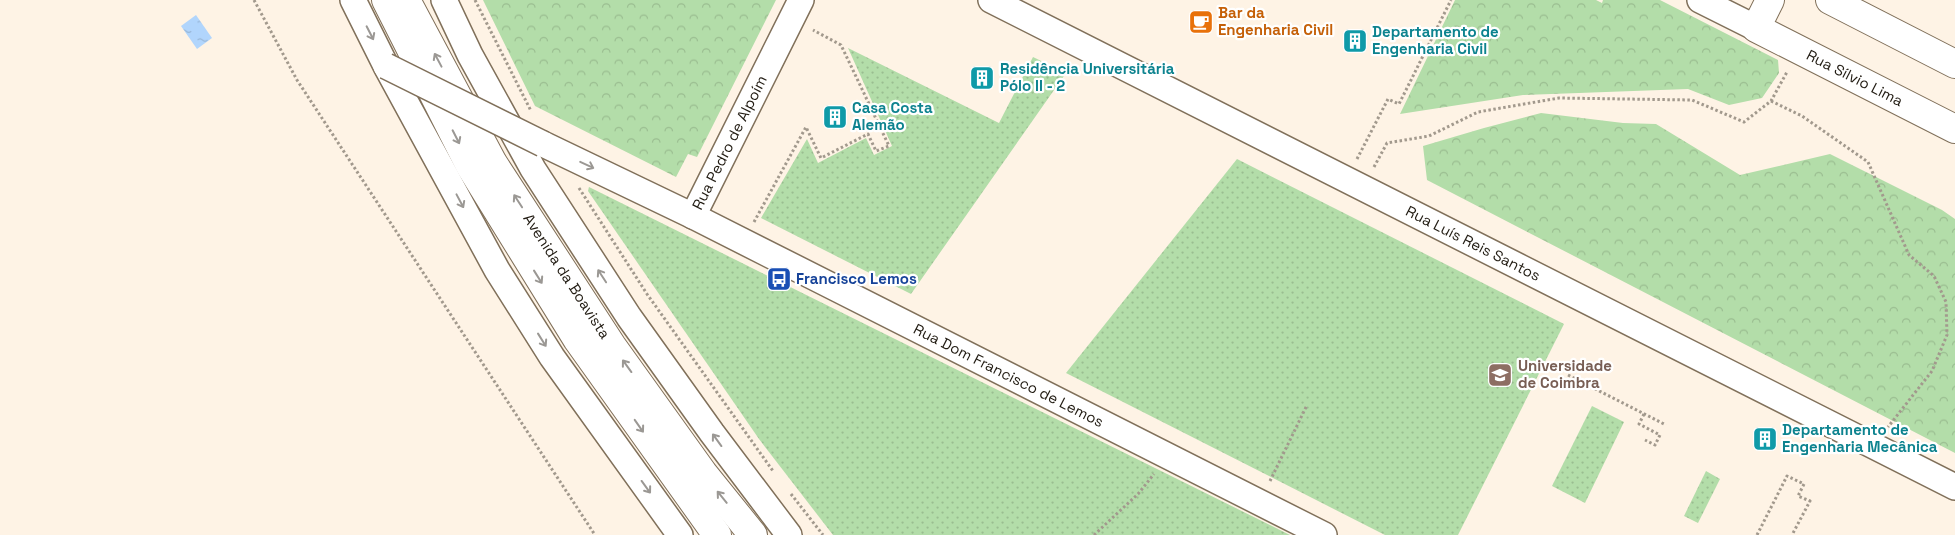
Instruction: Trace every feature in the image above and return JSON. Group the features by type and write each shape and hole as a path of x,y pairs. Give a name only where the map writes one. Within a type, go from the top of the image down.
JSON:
{"main road":[{"name":"Avenida da Boavista","path":"386,0 470,166 572,331 717,535"},
{"name":"Avenida da Boavista","path":"406,0 498,171 612,346 703,473 753,535"},
{"path":"1756,28 1770,0"},
{"path":"1830,0 1955,64"},
{"name":"Rua Sílvio Lima","path":"1756,28 1955,129"}],"street":[{"path":"353,0 386,66 502,278 552,357 680,535"},
{"name":"Avenida da Boavista","path":"444,0 470,56 533,170 629,317 717,441 789,535"},
{"name":"Rua Pedro de Alpoím","path":"386,66 694,216 801,0"},
{"name":"Rua Luís Reis Santos","path":"991,0 1955,487"},
{"name":"Rua Sílvio Lima","path":"1700,0 1756,28"},
{"name":"Rua Dom Francisco de Lemos","path":"694,216 1324,535"}],"path":[{"path":"254,0 297,80 595,535"},
{"path":"474,0 530,108"},
{"path":"1355,184 1388,98 1399,104 1451,0"},
{"path":"754,223 806,127 821,158 868,134 876,152 890,146 841,45 812,30"},
{"path":"1355,184 1387,143 1430,136 1478,112 1559,98 1692,100 1744,122 1771,100 1792,64"},
{"path":"1771,100 1802,116 1868,162 1909,255 1934,276 1946,302 1947,335 1932,371 1889,427 1860,439"},
{"path":"575,182 647,294 775,474"},
{"path":"1568,375 1666,424"},
{"path":"1260,502 1307,405"},
{"path":"1644,414 1639,424 1660,434 1655,445 1645,440"},
{"path":"1094,535 1138,494 1169,456"},
{"path":"1758,535 1787,476 1804,484 1798,496 1810,501 1792,535"},
{"path":"787,489 823,535"}],"green space":[{"path":"483,0 776,0 697,157 688,154 676,177 535,106"},
{"path":"1455,0 1596,0 1602,3 1603,0 1660,0 1778,60 1779,73 1762,98 1729,105 1688,89 1523,95 1400,114"},
{"path":"848,48 999,123 1033,57 1066,73 911,294 761,218 807,139 818,163 866,138 874,155 892,146"},
{"path":"1541,113 1623,123 1656,124 1740,175 1830,154 1942,210 1955,219 1955,453 1427,180 1423,146"},
{"path":"1237,159 1564,324 1458,535 1385,535 1066,373"},
{"path":"589,187 1290,535 833,535 759,439 588,191"},
{"path":"1592,406 1624,422 1585,503 1552,486"},
{"path":"1706,471 1720,479 1698,523 1684,516"}],"water":[{"path":"196,15 212,38 197,49 181,26"}],"place":[{"name":"Bar da Engenharia Civil","path":"1201,22"},
{"name":"Departamento de Engenharia Civil","path":"1355,41"},
{"name":"Residência Universitária Pólo II - 2","path":"982,78"},
{"name":"Casa Costa Alemão","path":"835,117"},
{"name":"Francisco Lemos","path":"779,279"},
{"name":"Universidade de Coimbra","path":"1500,375"},
{"name":"Departamento de Engenharia Mecânica","path":"1765,439"}]}
